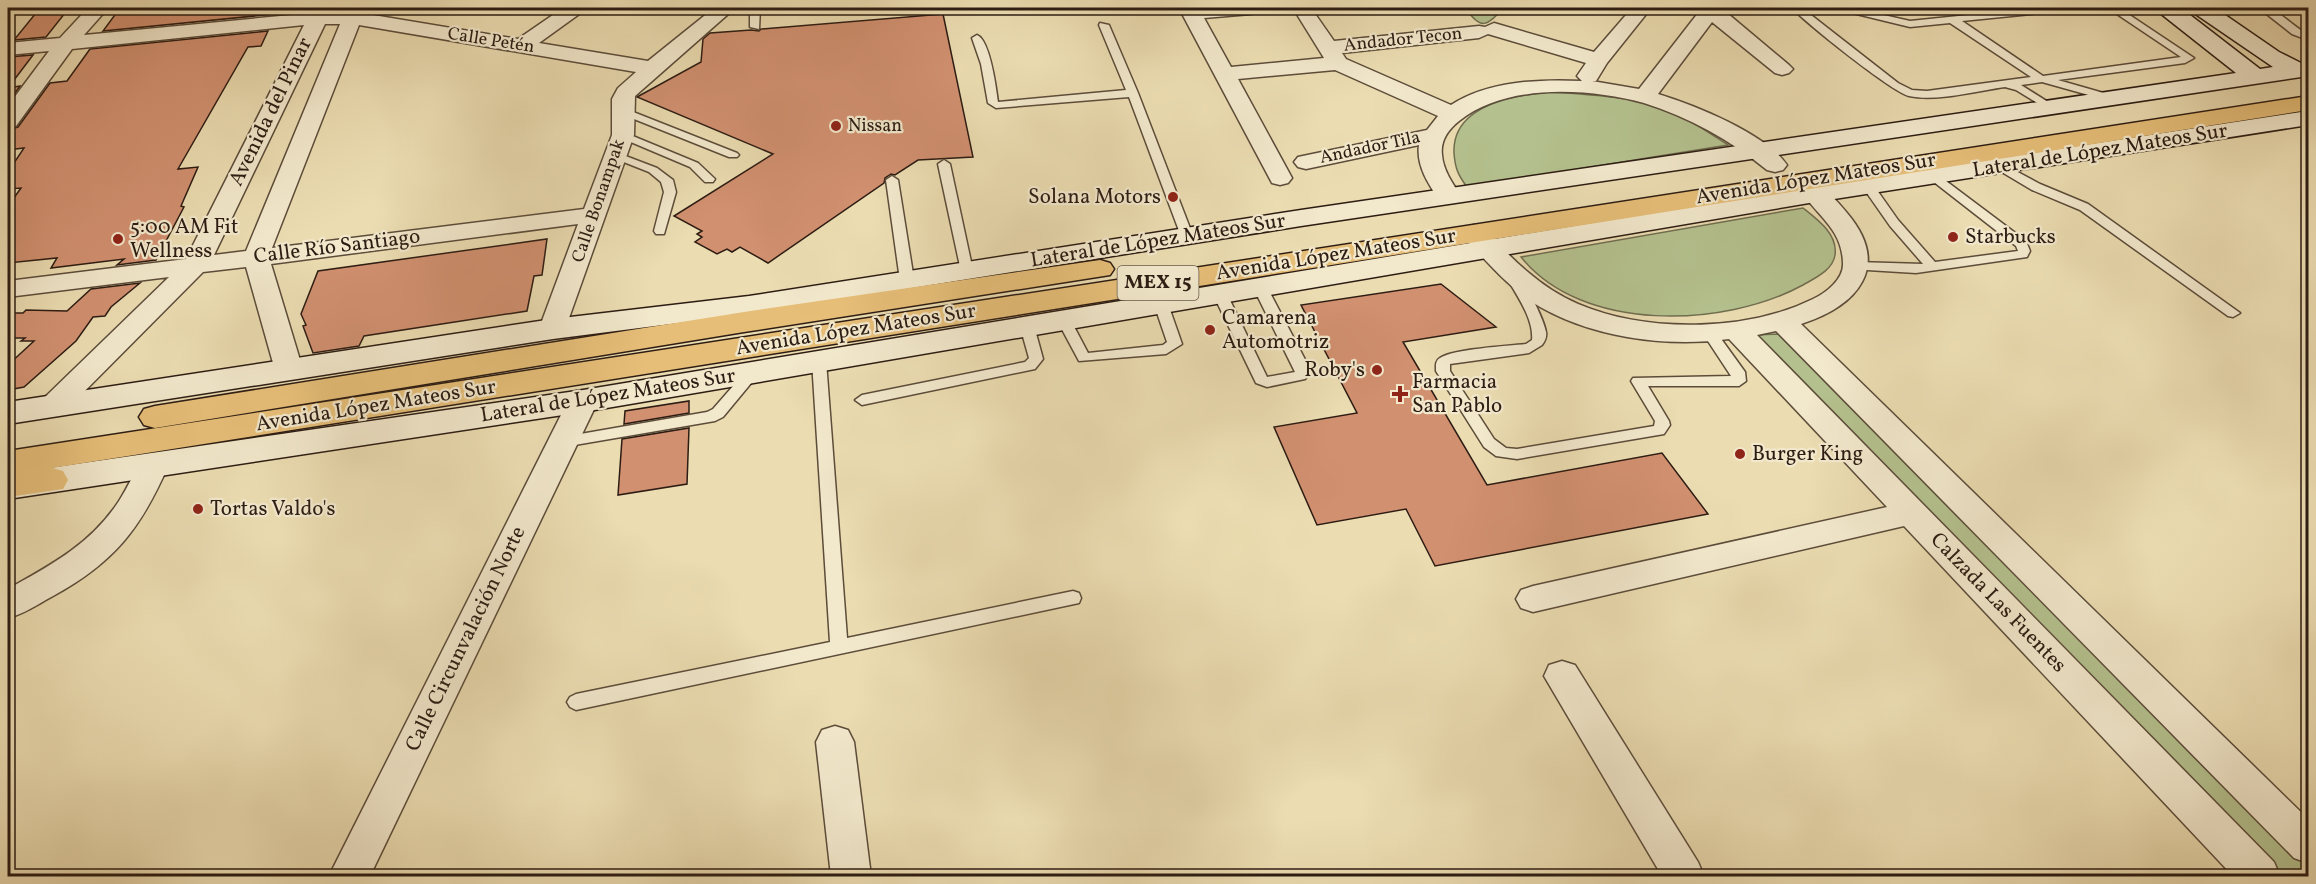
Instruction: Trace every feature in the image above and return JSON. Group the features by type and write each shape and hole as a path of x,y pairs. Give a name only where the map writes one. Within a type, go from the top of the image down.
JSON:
{"main road":[{"path":"2168,8 2256,77"},
{"path":"2202,8 2271,57 2305,74"},
{"name":"Lateral de López Mateos Sur","path":"917,287 967,270 1187,236 1449,196 1767,158 2049,107 2256,77 2305,74"},
{"name":"Avenida López Mateos Sur","path":"8,440 341,387 917,287 2305,74"},
{"name":"Lateral de López Mateos Sur","path":"8,486 583,401 1260,287 1481,241 1999,166 2302,109"},
{"name":"Avenida López Mateos Sur","path":"8,463 1481,241 2302,109"},
{"path":"8,413 553,329 749,305 871,286 917,287"},
{"path":"341,387 450,345"}],"street":[{"path":"8,121 66,43 98,8"},
{"path":"522,46 574,8"},
{"name":"Calle Bonampak","path":"553,329 619,145 623,99 626,93 652,68 725,8"},
{"path":"1251,8 1191,10 1280,178"},
{"path":"1302,8 1333,55 1452,114"},
{"path":"1581,87 1598,60 1641,8"},
{"path":"1644,97 1711,8 1782,69"},
{"name":"Calle Petén","path":"8,50 323,13 357,13 522,46 652,68"},
{"name":"Avenida del Pinar","path":"53,406 196,265 323,13"},
{"name":"Avenida del Pinar","path":"256,257 357,13"},
{"name":"Andador Tecon","path":"1224,74 1486,30 1598,60"},
{"path":"1449,196 1433,169 1430,156 1435,135 1452,114 1470,104 1501,94 1549,87 1607,89 1644,97 1709,121 1767,158"},
{"name":"Andador Tila","path":"1306,162 1435,135"},
{"path":"1481,241 1513,275 1537,294 1569,310 1606,323 1645,330 1722,331 1782,321 1816,309 1838,297 1853,280 1856,266 1855,250 1847,231 1815,194"},
{"name":"Calle Río Santiago","path":"8,289 594,215"},
{"path":"256,257 289,370"},
{"path":"1782,321 2308,845"},
{"name":"Calzada Las Fuentes","path":"1722,331 1910,512 2260,876"},
{"name":"Calle Circunvalación Norte","path":"349,876 583,401"},
{"path":"8,605 64,573 100,547 126,517 154,464"},
{"path":"1533,598 1869,524 1910,512"},
{"path":"1562,676 1684,876"},
{"path":"835,741 851,876"}],"lane":[{"path":"755,8 755,27"},
{"path":"1797,8 1894,85 1910,93 1927,94 2189,58 2113,8"},
{"path":"1843,8 1906,24 2060,8"},
{"path":"2264,8 2296,32 2308,37"},
{"path":"1953,20 2039,78 2110,98"},
{"path":"1104,25 1133,93 1187,236"},
{"path":"977,38 986,64 993,103 996,105 1133,93"},
{"path":"2003,83 2020,88 2049,107"},
{"path":"623,111 733,155"},
{"path":"619,145 694,165 709,179"},
{"path":"619,145 667,180 670,192 660,231"},
{"path":"944,165 967,270"},
{"path":"1999,166 2036,188 2084,207 2234,313"},
{"path":"1856,266 1916,269 2022,254 2024,248 2022,244 1934,176"},
{"path":"892,180 917,287"},
{"path":"1868,186 1894,222 1932,267"},
{"path":"1513,275 1535,321 1539,335 1537,343 1529,348 1452,358 1443,362 1443,371 1489,443 1500,452 1517,454 1659,430 1663,424 1662,421 1638,381 1739,381 1738,372 1722,331"},
{"path":"1220,294 1261,380 1267,382 1300,376 1304,371 1260,287"},
{"path":"1064,321 1084,358 1166,349 1174,347 1175,344 1161,304"},
{"path":"862,400 1030,366 1036,359 1027,326"},
{"path":"819,361 839,647"},
{"path":"563,442 710,417 718,413 752,373"},
{"path":"576,702 1073,598"}],"green space":[{"path":"1465,8 1504,8 1488,22 1480,23"},
{"path":"1551,92 1614,97 1660,107 1689,120 1728,145 1467,187 1461,179 1454,153 1456,137 1463,124 1474,113 1504,100"},
{"path":"1803,208 1825,228 1833,240 1835,255 1831,265 1823,273 1803,285 1771,299 1734,309 1695,315 1655,316 1616,311 1580,299 1547,282 1521,257"},
{"path":"1779,334 2308,865 2308,876 2276,876 1753,335"}],"building":[{"path":"40,8 69,8 46,37 14,40"},
{"path":"120,8 278,8 275,14 103,31"},
{"name":"Nissan","path":"943,14 973,157 918,160 895,175 891,174 885,178 884,183 768,263 740,247 732,252 727,249 717,254 695,242 702,237 697,234 702,231 674,216 773,154 637,97 701,62 703,39 710,33 759,31 761,29"},
{"path":"268,31 261,46 248,47 178,169 198,167 181,206 184,207 156,260 117,265 124,259 51,268 57,258 8,263 8,206 21,188 8,189 8,172 24,148 8,150 8,130 18,127 50,83 67,81 90,49"},
{"path":"33,55 8,88 8,57"},
{"path":"20,86 8,103 8,88"},
{"path":"547,239 542,275 534,276 527,311 364,336 359,346 313,353 301,314 318,271"},
{"path":"140,283 111,307 105,316 93,317 76,341 24,387 8,390 8,365 34,341 21,341 25,338 8,338 8,313 23,313 26,310 67,311 91,289"},
{"path":"1441,284 1496,327 1403,342 1487,485 1662,453 1708,514 1435,566 1406,509 1317,525 1274,427 1357,413 1301,305"},
{"path":"689,401 689,413 624,424 625,411"},
{"path":"689,428 687,484 618,495 622,439"}],"place":[{"name":"Nissan","path":"836,126"},
{"name":"Solana Motors","path":"1173,197"},
{"name":"Starbucks","path":"1953,237"},
{"name":"5:00 AM Fit Wellness","path":"118,239"},
{"name":"Camarena Automotriz","path":"1210,330"},
{"name":"Roby's","path":"1377,370"},
{"name":"Farmacia San Pablo","path":"1400,394"},
{"name":"Burger King","path":"1740,454"},
{"name":"Tortas Valdo's","path":"198,509"}]}
